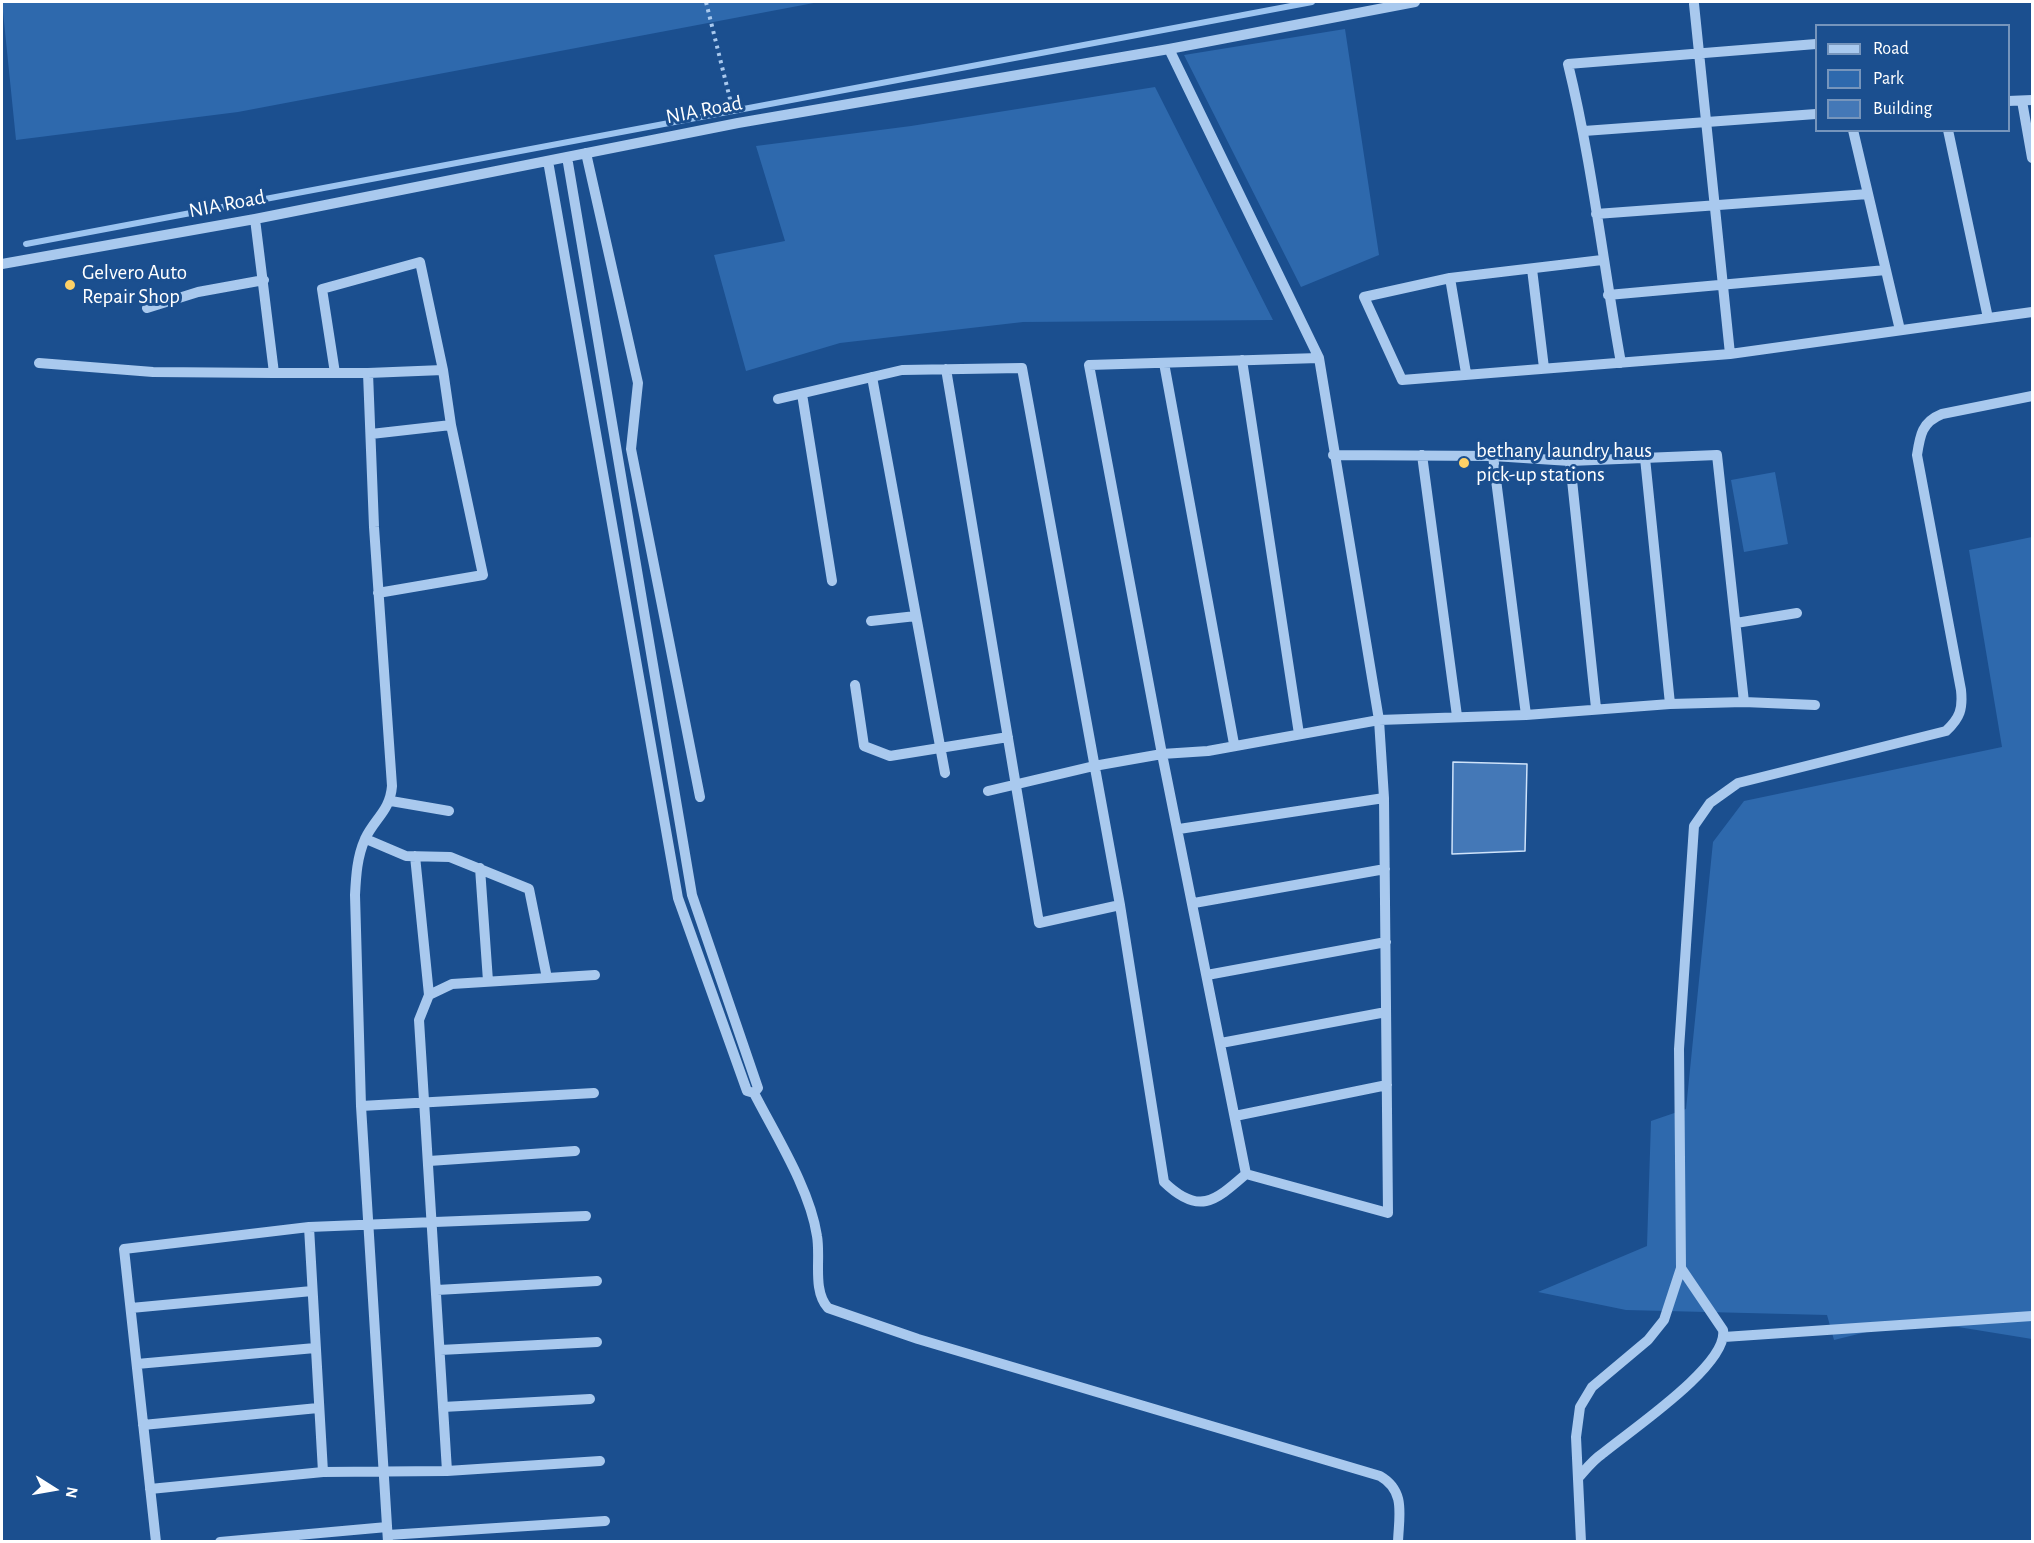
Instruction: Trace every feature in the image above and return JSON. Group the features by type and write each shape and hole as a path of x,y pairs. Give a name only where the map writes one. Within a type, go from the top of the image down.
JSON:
{"street":[{"name":"NIA Road","path":"2,264 255,219 738,123 1169,49 1415,2"},
{"path":"1693,2 1701,53 1730,354"},
{"path":"1621,363 1602,260 1584,131 1568,64 1815,44"},
{"path":"1169,49 1319,358 1379,720 1384,798 1388,1213 1246,1174"},
{"path":"2010,102 2027,100 2032,158"},
{"path":"1584,131 1815,114"},
{"path":"1853,132 1900,330"},
{"path":"1948,132 1988,318"},
{"path":"586,153 638,382 631,449 700,797"},
{"path":"567,157 692,896 758,1088 754,1093"},
{"path":"548,161 678,898 747,1091 754,1093 801,1187 817,1236 820,1296 828,1308 918,1339 1380,1476 1395,1487 1399,1495 1398,1542"},
{"path":"1596,214 1868,194"},
{"path":"255,219 274,373"},
{"path":"1602,260 1450,278 1364,297 1402,380 1466,373 1730,354 2032,312"},
{"path":"335,373 322,290 420,262 483,575 378,593"},
{"path":"1532,269 1544,368"},
{"path":"1608,295 1886,270"},
{"path":"1450,278 1466,373"},
{"path":"147,308 198,292 264,280"},
{"path":"1246,1174 1194,903 1162,754 1089,365 1319,358"},
{"path":"1242,360 1299,734"},
{"path":"39,363 153,372 368,373 443,370"},
{"path":"1164,363 1234,744"},
{"path":"778,399 902,370 1022,368 1120,904 1164,1182 1177,1195 1203,1202 1217,1199 1246,1174"},
{"path":"946,369 1039,923 1120,904"},
{"path":"368,373 378,593 391,801 366,839 358,862 355,895 361,1106 388,1534"},
{"path":"872,377 945,773"},
{"path":"590,396 607,393"},
{"path":"802,393 832,582"},
{"path":"1581,1542 1576,1437 1580,1407 1592,1387 1648,1340 1664,1320 1681,1268 1679,1049 1694,826 1710,803 1738,783 1946,731 1955,722 1960,714 1961,696 1917,455 1922,430 1931,419 1942,414 2032,396"},
{"path":"371,434 451,425"},
{"path":"1334,455 1493,456 1570,461 1717,455 1744,702"},
{"path":"1422,455 1457,716"},
{"path":"1493,456 1526,715"},
{"path":"1645,458 1670,704"},
{"path":"1570,461 1596,708"},
{"path":"1736,623 1797,613"},
{"path":"871,621 916,616"},
{"path":"637,662 653,660"},
{"path":"855,685 864,746 890,756 1008,737"},
{"path":"988,791 1016,787 1094,766 1162,754 1208,751 1234,744 1379,720 1526,715 1670,704 1744,702 1815,705"},
{"path":"1179,830 1384,798"},
{"path":"391,801 449,811"},
{"path":"366,839 406,856 450,857 529,889 547,978"},
{"path":"415,856 429,995 419,1020 426,1102 447,1471"},
{"path":"480,868 488,981"},
{"path":"1194,903 1385,869"},
{"path":"1207,975 1386,942"},
{"path":"429,995 452,984 595,975"},
{"path":"1221,1043 1386,1012"},
{"path":"1235,1116 1387,1085"},
{"path":"361,1106 594,1093"},
{"path":"429,1161 575,1152"},
{"path":"156,1542 124,1249 309,1227 433,1224 586,1216"},
{"path":"309,1227 322,1472"},
{"path":"1579,1477 1600,1455 1662,1407 1715,1358 1725,1337 1720,1323 1681,1268"},
{"path":"437,1290 597,1281"},
{"path":"131,1308 312,1291"},
{"path":"1725,1337 2032,1316"},
{"path":"440,1350 597,1342"},
{"path":"137,1364 315,1348"},
{"path":"443,1407 590,1399"},
{"path":"143,1425 318,1408"},
{"path":"150,1490 322,1472 447,1471 600,1461"},
{"path":"220,1542 605,1521"}],"path":[{"path":"706,2 733,112"}],"green space":[{"path":"2,2 819,2 238,112 16,140"},
{"path":"1345,29 1379,255 1301,287 1184,55"},
{"path":"1155,87 1273,320 1023,322 840,343 746,371 714,255 785,241 756,146 911,126"},
{"path":"1775,472 1788,544 1744,552 1731,480"},
{"path":"2032,537 2032,1339 1915,1320 1834,1340 1827,1315 1626,1310 1538,1292 1647,1246 1651,1121 1686,1109 1713,842 1744,801 2002,747 1969,550"}],"building":[{"path":"1453,762 1527,764 1525,851 1452,854"}],"waterway":[{"path":"26,244 1312,2"}],"place":[{"name":"Gelvero Auto Repair Shop","path":"70,285"},
{"name":"bethany laundry haus pick-up stations","path":"1464,463"}]}
